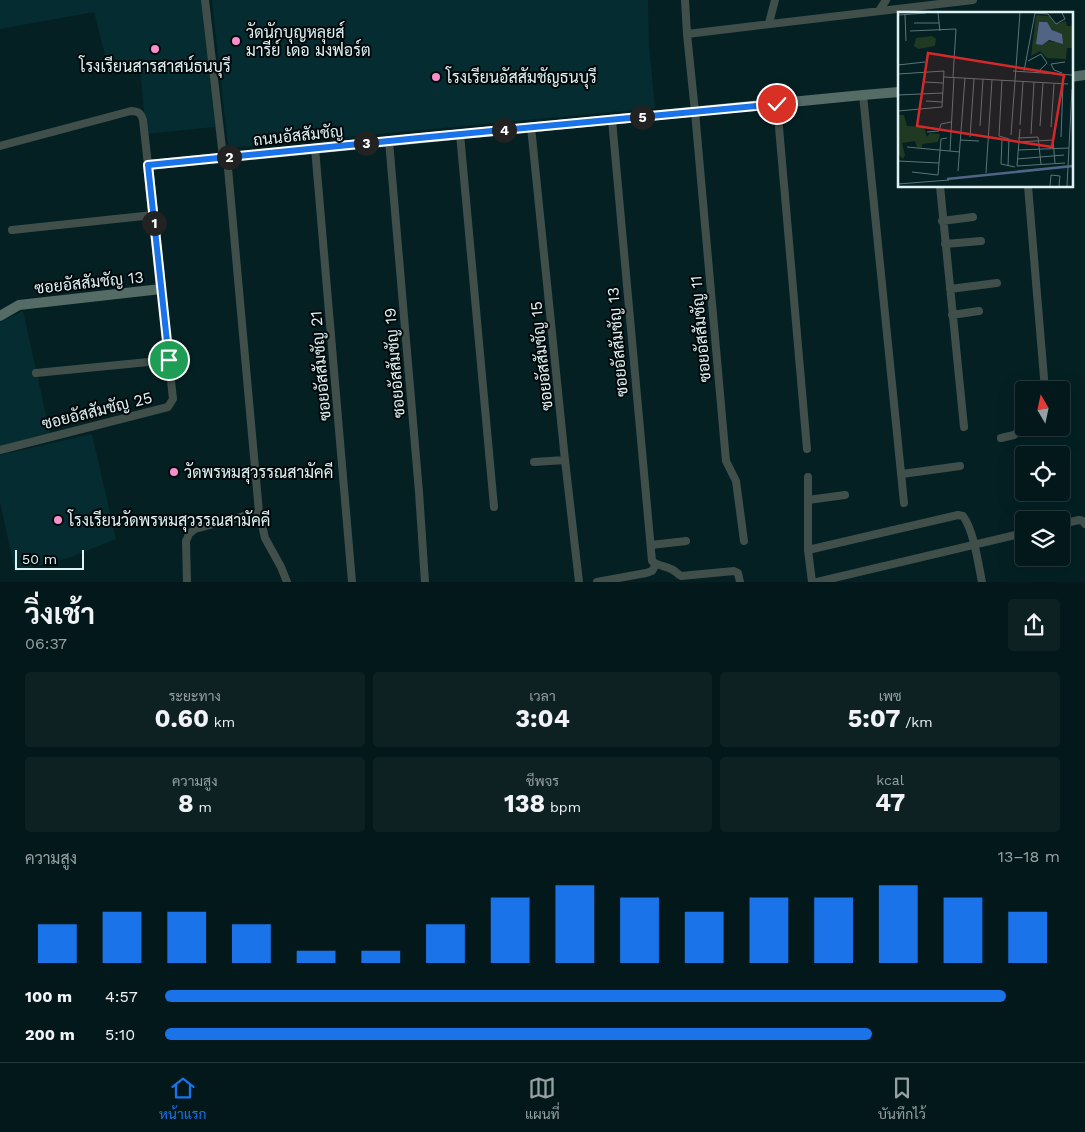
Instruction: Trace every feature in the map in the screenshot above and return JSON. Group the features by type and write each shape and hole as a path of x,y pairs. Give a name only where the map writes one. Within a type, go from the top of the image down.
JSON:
{"street":[{"path":"205,0 225,157 259,512 265,538 281,567 286,582"},
{"name":"ซอยอัสสัมชัญ 11","path":"685,0 726,461 736,481 744,541"},
{"path":"769,23 775,0"},
{"path":"879,11 886,0"},
{"path":"687,34 973,0"},
{"path":"1072,76 1085,75"},
{"name":"ถนนอัสสัมชัญ","path":"148,165 898,92"},
{"path":"863,95 904,502"},
{"path":"777,104 807,450"},
{"path":"0,146 137,111 144,120 148,165"},
{"name":"ซอยอัสสัมชัญ 13","path":"612,120 650,545 654,563"},
{"name":"ซอยอัสสัมชัญ 15","path":"531,127 565,460 580,582"},
{"path":"460,134 494,507"},
{"name":"ซอยอัสสัมชัญ 19","path":"388,141 419,492 425,582"},
{"name":"ซอยอัสสัมชัญ 21","path":"315,148 352,582"},
{"name":"ซอยอัสสัมชัญ 25","path":"0,450 168,407 173,399 148,165"},
{"path":"940,188 964,427"},
{"path":"1028,188 1044,381"},
{"path":"12,230 153,215"},
{"path":"942,221 973,217"},
{"path":"945,244 981,241"},
{"path":"950,289 997,283"},
{"name":"ซอยอัสสัมชัญ 13","path":"0,316 20,305 161,289"},
{"path":"952,315 979,312"},
{"path":"36,373 169,360"},
{"path":"1001,438 1015,433"},
{"path":"534,462 565,460"},
{"path":"902,474 960,466"},
{"path":"808,477 808,550 812,582"},
{"path":"808,500 845,496"},
{"path":"187,582 186,540 189,534 195,529 259,512"},
{"path":"808,550 958,515 963,516 966,520 982,582"},
{"path":"1070,522 1079,520 1085,524"},
{"path":"817,582 1015,535"},
{"path":"650,545 686,541"},
{"path":"597,582 646,573 652,571 654,563 674,570 681,579 734,571 738,574 740,582"}],"shaded area":[{"name":"โรงเรียนสารสาสน์ธนบุรี","path":"0,0 201,0 215,127 146,134 140,68 109,70 94,12 0,29"},
{"name":"โรงเรียนอัสสัมชัญธนบุรี","path":"212,0 648,0 649,45 655,108 230,148 228,146"},
{"path":"23,311 50,433 0,446 0,322"},
{"name":"โรงเรียนวัดพรหมสุวรรณสามัคคี","path":"92,434 116,539 71,557 15,572 0,502 0,455"}],"place":[{"name":"วัดนักบุญหลุยส์ มารีย์ เดอ มงฟอร์ต","path":"236,41"},
{"name":"โรงเรียนสารสาสน์ธนบุรี","path":"155,49"},
{"name":"โรงเรียนอัสสัมชัญธนบุรี","path":"436,77"},
{"name":"วัดพรหมสุวรรณสามัคคี","path":"174,472"},
{"name":"โรงเรียนวัดพรหมสุวรรณสามัคคี","path":"58,520"}],"route":[{"path":"169,360 148,165 777,104"}]}
